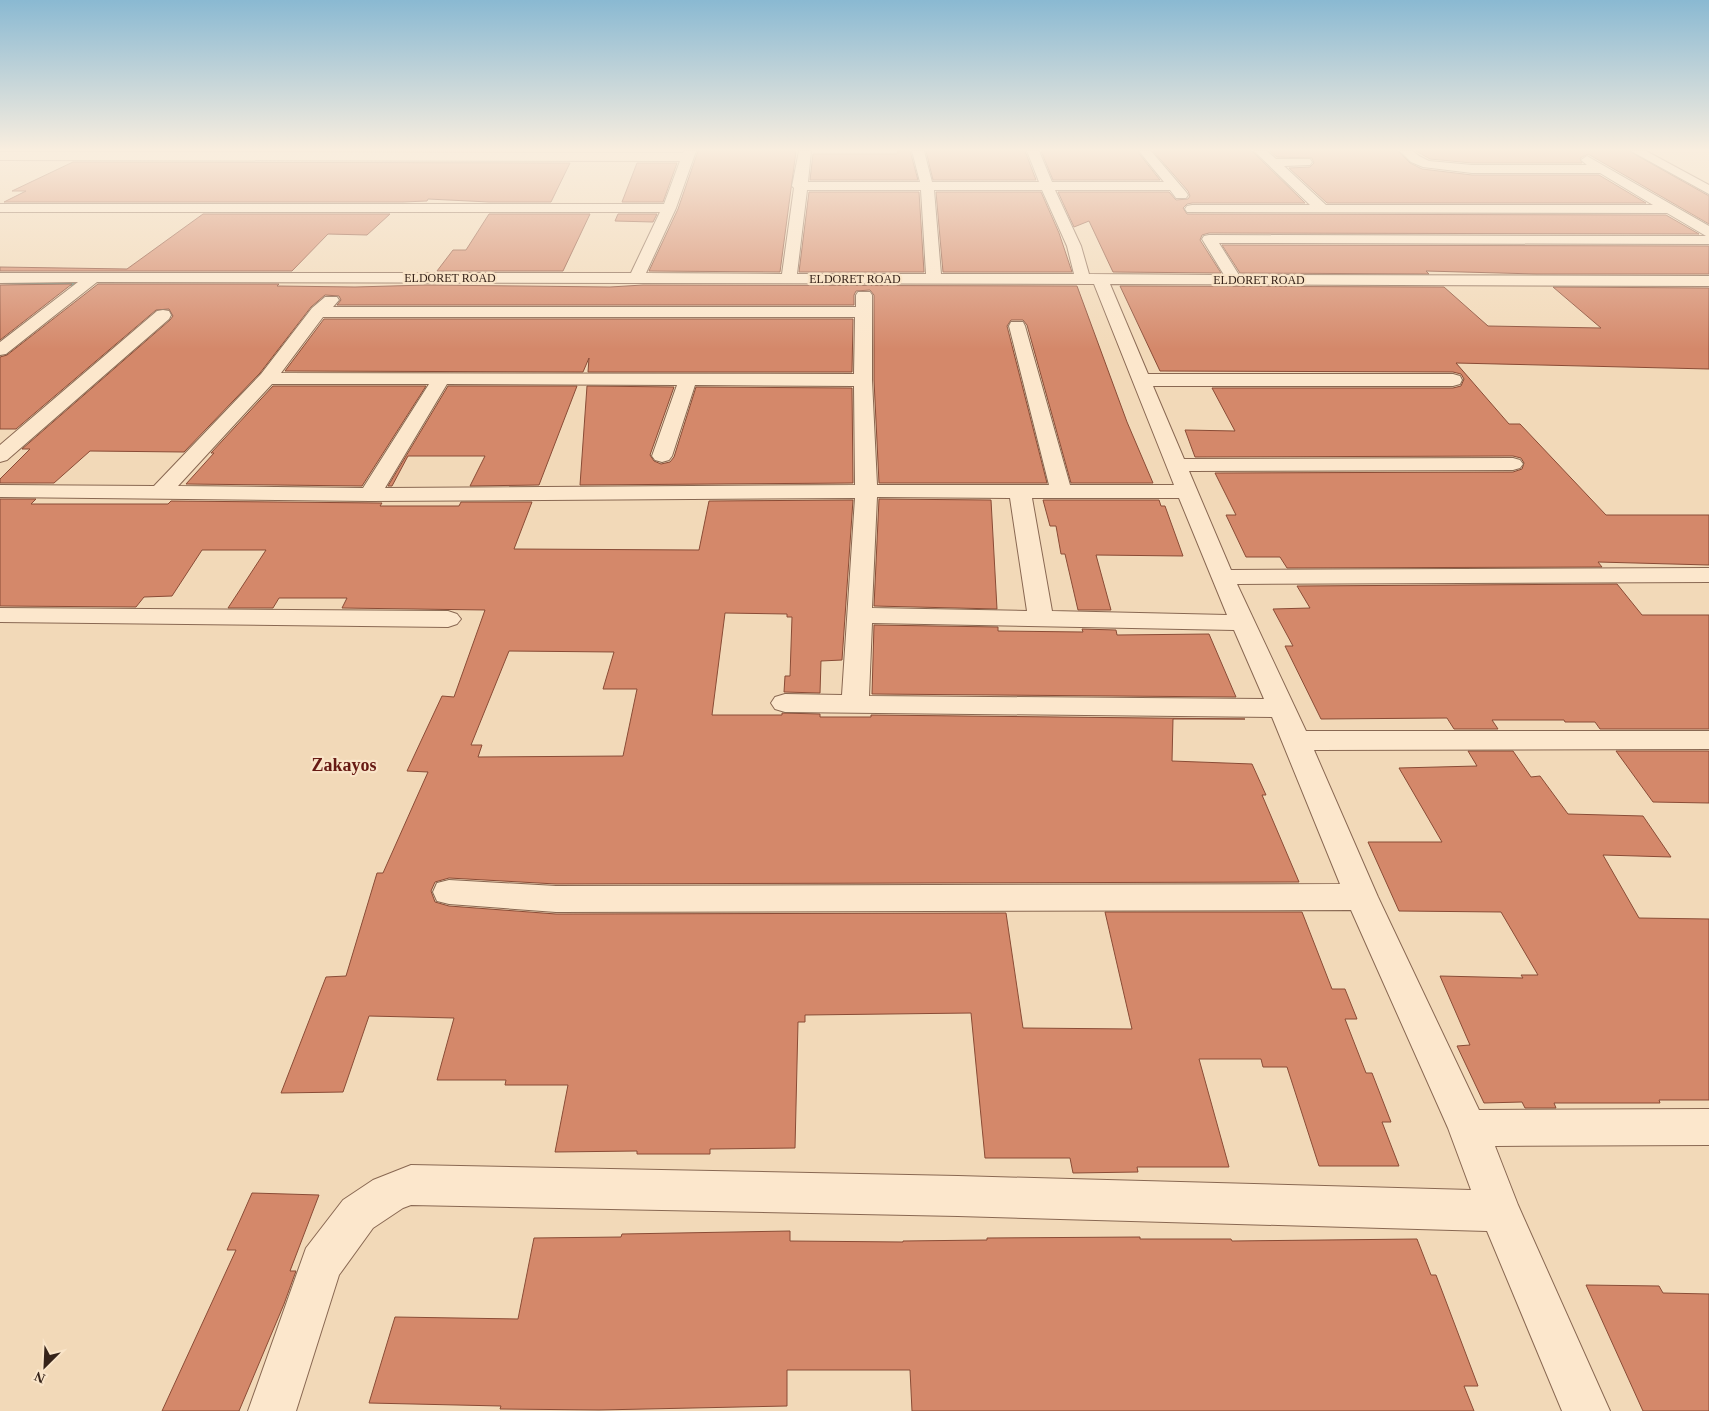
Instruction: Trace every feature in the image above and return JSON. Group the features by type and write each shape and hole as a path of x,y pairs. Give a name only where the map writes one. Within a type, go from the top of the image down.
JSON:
{"street":[{"path":"636,279 665,217"},
{"path":"789,279 796,217"},
{"path":"929,217 934,279"},
{"path":"1060,217 1143,380 1222,577 1282,708 1362,897 1468,1128 1500,1211 1586,1411"},
{"path":"1197,217 1234,279"},
{"path":"1683,217 1709,232"},
{"path":"1209,238 1709,240"},
{"path":"160,493 266,378 318,312 355,277"},
{"name":"ELDORET ROAD","path":"0,278 355,277 1709,281"},
{"path":"0,350 92,279"},
{"path":"855,703 866,491 863,380 864,279"},
{"path":"318,312 864,312"},
{"path":"0,456 163,314"},
{"path":"1017,326 1061,491"},
{"path":"266,378 863,380"},
{"path":"662,456 688,378"},
{"path":"370,495 441,379"},
{"path":"1143,380 1453,380"},
{"path":"0,492 370,495 1061,491 1182,479 1513,464"},
{"path":"1020,491 1041,619"},
{"path":"1222,577 1709,576"},
{"path":"0,615 448,619"},
{"path":"860,615 1243,623"},
{"path":"785,702 1033,707 1282,708"},
{"path":"1295,741 1709,740"},
{"path":"449,892 556,899 1362,897"},
{"path":"1468,1128 1709,1127"},
{"path":"272,1411 321,1263 358,1214 388,1194 411,1186 948,1196 1500,1211"}],"building":[{"path":"199,217 387,217 367,235 328,234 292,271 0,271 0,267 127,269"},
{"path":"487,217 589,217 563,271 437,271 453,250 466,250"},
{"path":"617,217 656,217 653,222 615,221"},
{"path":"674,217 787,217 780,272 649,271"},
{"path":"806,217 921,217 924,272 799,272"},
{"path":"938,217 1052,217 1072,272 943,272"},
{"path":"1069,217 1669,217 1699,234 1209,233 1202,235 1200,240 1221,273 1113,272 1089,221 1074,227"},
{"path":"1697,217 1709,217 1709,224"},
{"path":"1222,245 1709,246 1709,274 1536,274 1426,271 1429,274 1240,273"},
{"path":"72,284 0,340 0,285"},
{"path":"98,284 279,284 277,286 355,287 427,285 610,287 643,285 1077,286 1127,422 1153,483 1071,483 1027,325 1023,320 1011,320 1007,326 1047,483 879,483 874,380 874,295 870,290 856,291 854,305 337,305 341,300 339,296 325,295 311,307 260,373 184,452 90,451 54,483 0,483 0,479 30,449 22,449 173,316 169,309 156,310 16,429 0,429 0,357 7,355"},
{"path":"1120,286 1444,287 1488,326 1601,328 1553,287 1709,288 1709,369 1456,363 1509,424 1520,424 1606,515 1709,515 1709,565 1598,562 1602,567 1287,568 1280,557 1246,557 1226,515 1236,515 1215,473 1513,472 1522,469 1524,463 1521,458 1513,456 1195,457 1185,430 1235,431 1212,388 1453,388 1461,386 1464,379 1461,374 1453,372 1160,371"},
{"path":"324,319 853,319 852,372 588,372 589,358 583,372 285,371"},
{"path":"273,386 426,386 362,486 186,484 214,453 211,453"},
{"path":"448,386 577,386 539,485 470,486 485,456 408,456 392,486 388,486"},
{"path":"587,386 674,387 650,455 654,461 661,464 670,462 674,457 696,387 852,388 853,483 580,485"},
{"path":"0,499 36,499 31,504 168,504 171,501 382,503 380,506 459,506 461,502 532,502 514,549 699,550 709,501 853,500 842,660 821,661 820,693 784,692 785,676 790,676 792,617 787,617 787,614 725,613 712,715 782,715 782,713 820,714 820,717 871,717 871,715 1245,719 1173,719 1172,761 1252,764 1266,795 1262,795 1299,882 556,884 449,878 435,882 431,891 435,902 449,906 556,914 1006,913 1023,1028 1132,1029 1105,912 1302,912 1332,989 1345,989 1357,1019 1345,1019 1366,1073 1372,1073 1391,1122 1382,1122 1399,1166 1319,1166 1287,1067 1263,1067 1261,1059 1199,1059 1229,1167 1137,1167 1138,1172 1073,1173 1070,1158 985,1158 971,1013 805,1015 805,1022 798,1022 795,1148 710,1149 710,1154 637,1154 637,1151 555,1152 568,1085 505,1085 506,1080 437,1080 454,1018 369,1016 343,1092 281,1093 326,977 346,976 377,873 383,873 428,772 407,771 442,696 454,697 485,610 342,608 347,598 279,598 273,608 228,608 266,550 202,550 172,596 144,597 136,607 0,606","holes":["509,651 614,652 603,689 637,689 623,756 478,757 482,745 471,745"]},
{"path":"879,499 991,500 997,609 874,606"},
{"path":"1043,500 1159,500 1161,506 1165,506 1183,556 1096,555 1111,610 1078,610 1065,554 1061,554 1056,526 1050,526"},
{"path":"1617,584 1642,615 1709,615 1709,729 1600,729 1595,722 1492,720 1498,729 1454,729 1447,718 1321,719 1285,646 1293,646 1273,609 1310,608 1297,586"},
{"path":"874,625 998,627 998,631 1083,632 1082,629 1116,630 1117,635 1209,634 1236,697 872,694"},
{"path":"1468,751 1513,751 1531,777 1540,776 1568,814 1643,816 1671,857 1603,855 1639,918 1709,919 1709,1100 1659,1100 1660,1103 1554,1103 1556,1108 1525,1108 1522,1102 1484,1103 1457,1046 1470,1045 1440,976 1523,978 1521,975 1538,975 1501,912 1399,911 1368,842 1442,842 1399,768 1477,766"},
{"path":"1616,751 1709,751 1709,803 1653,802"},
{"path":"252,1193 319,1195 290,1271 296,1271 284,1304 239,1411 162,1411 236,1250 227,1250"},
{"path":"790,1231 790,1241 903,1242 987,1240 987,1238 1140,1237 1140,1239 1231,1239 1232,1241 1417,1239 1431,1275 1436,1275 1478,1386 1464,1386 1474,1411 912,1411 910,1370 787,1370 787,1406 599,1410 500,1409 501,1406 369,1403 395,1317 518,1319 534,1238 621,1237 622,1234"},
{"path":"1586,1285 1659,1286 1663,1293 1709,1294 1709,1411 1643,1411"}],"waterway":[{"path":"0,282 75,284"}],"district":[{"name":"Zakayos","path":"344,765"}]}
